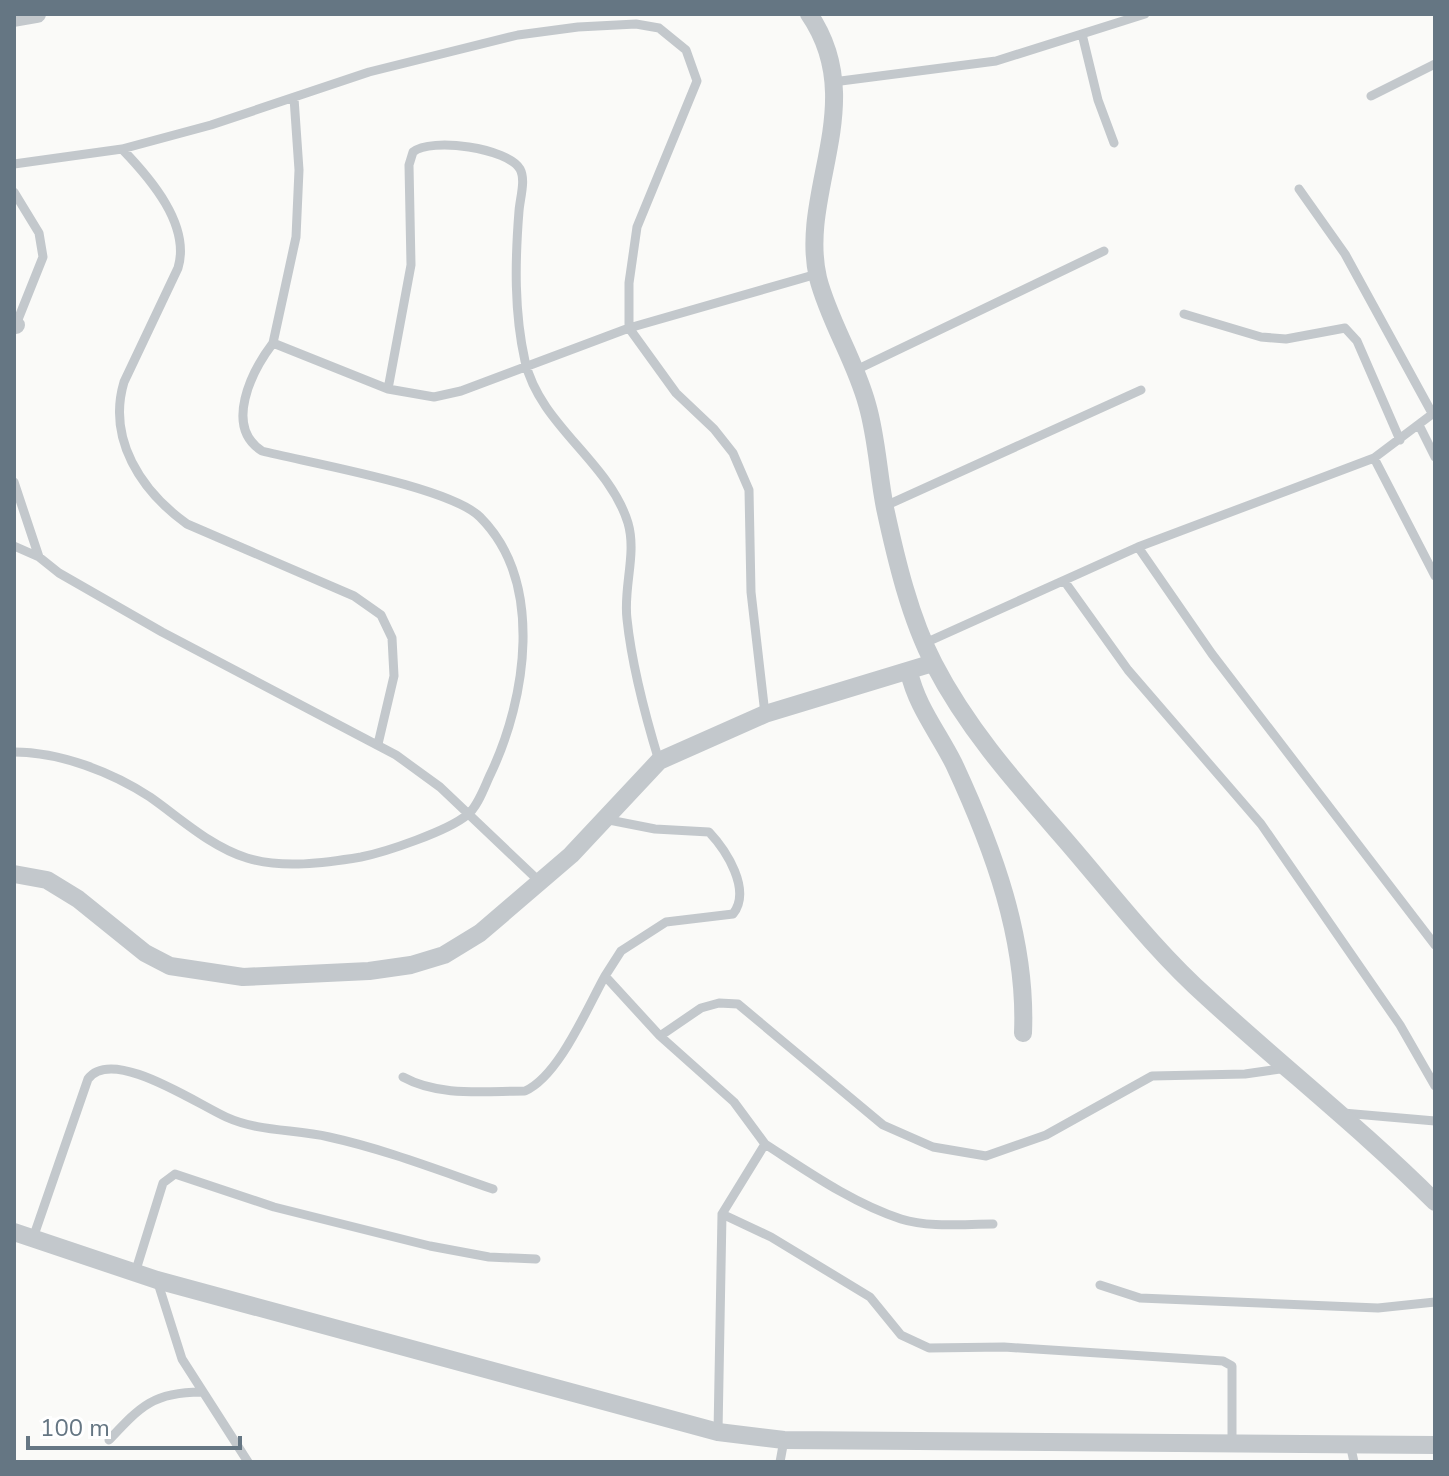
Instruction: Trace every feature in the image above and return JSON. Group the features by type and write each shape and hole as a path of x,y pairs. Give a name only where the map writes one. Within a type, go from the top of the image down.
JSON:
{"street":[{"path":"14,18 37,14"},
{"path":"809,14 822,37 833,82 834,125 817,230 817,274 856,370 877,444 885,506 933,663 987,749 1141,932 1207,998 1342,1112 1435,1202"},
{"path":"14,874 47,880 78,899 145,953 170,966 243,977 369,971 444,955 480,933 540,882 659,761 765,714 933,663"},
{"path":"909,672 920,707 944,744 984,829 1007,898 1025,997 1023,1033"},
{"path":"14,1232 157,1280 718,1432 784,1440 1232,1444 1352,1453 1435,1445"}],"lane":[{"path":"833,82 996,61 1145,14"},
{"path":"14,164 122,149 294,98 369,72 518,35 636,24 659,28 675,39 691,58 697,81 637,227 629,283 629,328 676,393 714,429 733,453 749,490 751,592 765,714"},
{"path":"1082,34 1098,100 1114,143"},
{"path":"1371,96 1435,64"},
{"path":"14,752 42,754 102,773 147,795 194,830 234,852 277,864 361,856 414,841 468,815 503,746 519,682 522,617 510,564 497,538 480,516 462,503 262,451 252,445 243,429 241,416 263,356 273,343 296,237 299,170 294,98"},
{"path":"388,389 411,265 409,165 413,152 426,145 457,145 506,157 520,169 516,272 519,329 526,365 539,396 621,505 631,537 627,618 644,709 659,761"},
{"path":"122,149 166,205 182,250 178,268 118,400 119,431 129,457 145,485 165,508 187,524 354,596 381,615 392,638 394,676 378,744"},
{"path":"925,643 1138,547 1374,458 1434,413 1345,254 1299,189"},
{"path":"14,192 39,233 43,257 15,326"},
{"path":"856,370 1104,251"},
{"path":"273,343 388,389 434,397 461,391 629,328 817,274"},
{"path":"1184,314 1261,337 1286,339 1345,328 1357,341 1400,440"},
{"path":"885,506 1141,390"},
{"path":"1419,425 1435,457"},
{"path":"1374,458 1435,576"},
{"path":"14,482 39,557"},
{"path":"14,546 39,557 84,589 162,632 378,744 440,787 540,882"},
{"path":"1138,547 1212,654 1435,945"},
{"path":"1065,582 1128,670 1261,824 1400,1025 1435,1086"},
{"path":"403,1077 418,1084 458,1091 525,1091 535,1086 567,1043 621,951 666,922 689,917 729,916 740,900 731,862 709,832 655,829 604,819"},
{"path":"605,976 660,1036 734,1102 765,1144 815,1176 901,1219 940,1225 993,1224"},
{"path":"660,1036 701,1008 719,1003 738,1004 883,1125 933,1147 986,1156 1046,1135 1152,1076 1245,1074 1290,1068"},
{"path":"33,1238 88,1079 93,1073 109,1067 147,1078 247,1125 362,1145 493,1189"},
{"path":"1342,1112 1435,1121"},
{"path":"718,1432 722,1214 765,1144"},
{"path":"135,1273 157,1197 164,1180 174,1174 274,1207 430,1246 489,1257 536,1259"},
{"path":"722,1214 761,1232 870,1297 901,1335 929,1348 1004,1347 1223,1361 1232,1366 1235,1377 1232,1444"},
{"path":"157,1280 182,1359 248,1462"},
{"path":"1100,1285 1140,1298 1378,1308 1435,1302"},
{"path":"109,1440 141,1407 155,1398 201,1392"},
{"path":"780,1462 784,1440"}]}
